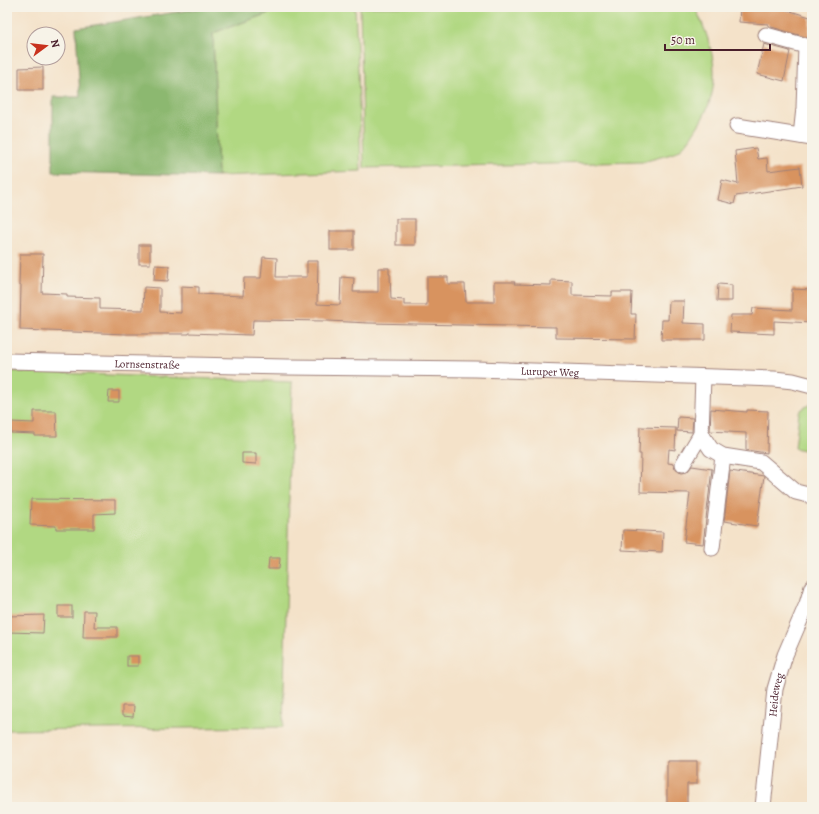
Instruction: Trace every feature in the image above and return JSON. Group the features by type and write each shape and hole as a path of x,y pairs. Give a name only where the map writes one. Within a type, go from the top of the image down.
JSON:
{"street":[{"path":"737,126 806,137 804,108 806,46 766,35"},
{"name":"Lornsenstraße","path":"7,361 286,367"},
{"name":"Luruper Weg","path":"286,367 476,369 703,377 784,380 812,386"},
{"path":"683,464 701,434 703,377"},
{"path":"701,434 711,449 723,456 761,462 796,492 812,496"},
{"path":"712,548 723,456"},
{"name":"Heideweg","path":"763,807 775,689 785,655 807,604 812,587"}],"green space":[{"path":"208,7 286,7 213,33 218,176 53,172 53,97 80,97 76,28"},
{"path":"286,7 355,7 361,171 218,176 213,33"},
{"path":"360,7 695,7 708,38 712,53 714,83 711,98 705,113 688,142 673,153 644,162 364,168"},
{"path":"7,371 292,382 283,727 7,730"},
{"path":"812,403 812,452 795,448 799,413 802,409"}],"building":[{"path":"740,7 777,7 810,17 809,38 768,26 768,24 739,22"},
{"path":"764,44 790,51 784,81 757,74"},
{"path":"43,67 43,90 19,90 19,68"},
{"path":"756,148 758,159 767,158 768,171 800,167 802,186 736,196 734,204 718,200 722,180 738,184 735,151"},
{"path":"396,219 415,219 415,245 396,245"},
{"path":"330,231 354,231 354,250 330,250"},
{"path":"139,245 150,245 150,264 139,264"},
{"path":"20,254 43,254 42,293 67,294 67,297 100,298 100,309 143,310 144,287 160,288 160,312 181,313 181,286 199,287 199,294 243,296 244,278 261,278 263,257 277,258 276,277 307,277 307,261 318,261 317,304 340,305 341,277 354,278 353,292 378,292 378,268 389,268 391,299 404,300 404,305 427,305 427,277 448,277 448,284 465,284 466,302 494,302 494,282 551,285 551,280 572,281 572,295 612,296 612,292 632,292 631,314 636,314 635,339 556,338 556,327 328,321 253,320 252,335 189,333 127,334 20,330"},
{"path":"155,265 169,266 168,281 154,280"},
{"path":"718,284 732,285 732,301 717,301"},
{"path":"792,289 812,290 812,323 774,321 774,334 730,332 731,315 752,315 753,308 792,310"},
{"path":"669,301 684,301 683,323 705,324 705,340 661,340 662,320 668,320"},
{"path":"109,391 119,391 119,402 108,402"},
{"path":"711,409 747,412 747,410 768,411 767,453 746,450 746,433 710,431"},
{"path":"34,411 56,411 57,436 35,436 35,434 11,433 11,422 34,423"},
{"path":"678,417 693,418 692,432 677,431"},
{"path":"640,427 676,428 675,450 669,449 668,463 674,464 675,469 679,472 687,472 692,466 712,469 703,544 684,542 690,493 640,492"},
{"path":"242,453 256,453 256,464 242,463"},
{"path":"730,471 764,476 757,526 724,521"},
{"path":"31,499 115,500 115,513 94,514 94,529 56,529 56,526 30,525"},
{"path":"623,530 663,532 662,552 622,550"},
{"path":"269,558 280,558 279,569 268,569"},
{"path":"58,606 72,606 72,617 58,617"},
{"path":"84,611 95,611 94,627 117,627 117,637 83,637"},
{"path":"44,615 43,633 7,632 7,616"},
{"path":"127,656 138,656 138,666 127,666"},
{"path":"122,706 134,706 133,717 122,716"},
{"path":"667,761 697,761 697,784 687,784 687,807 667,807"}]}
